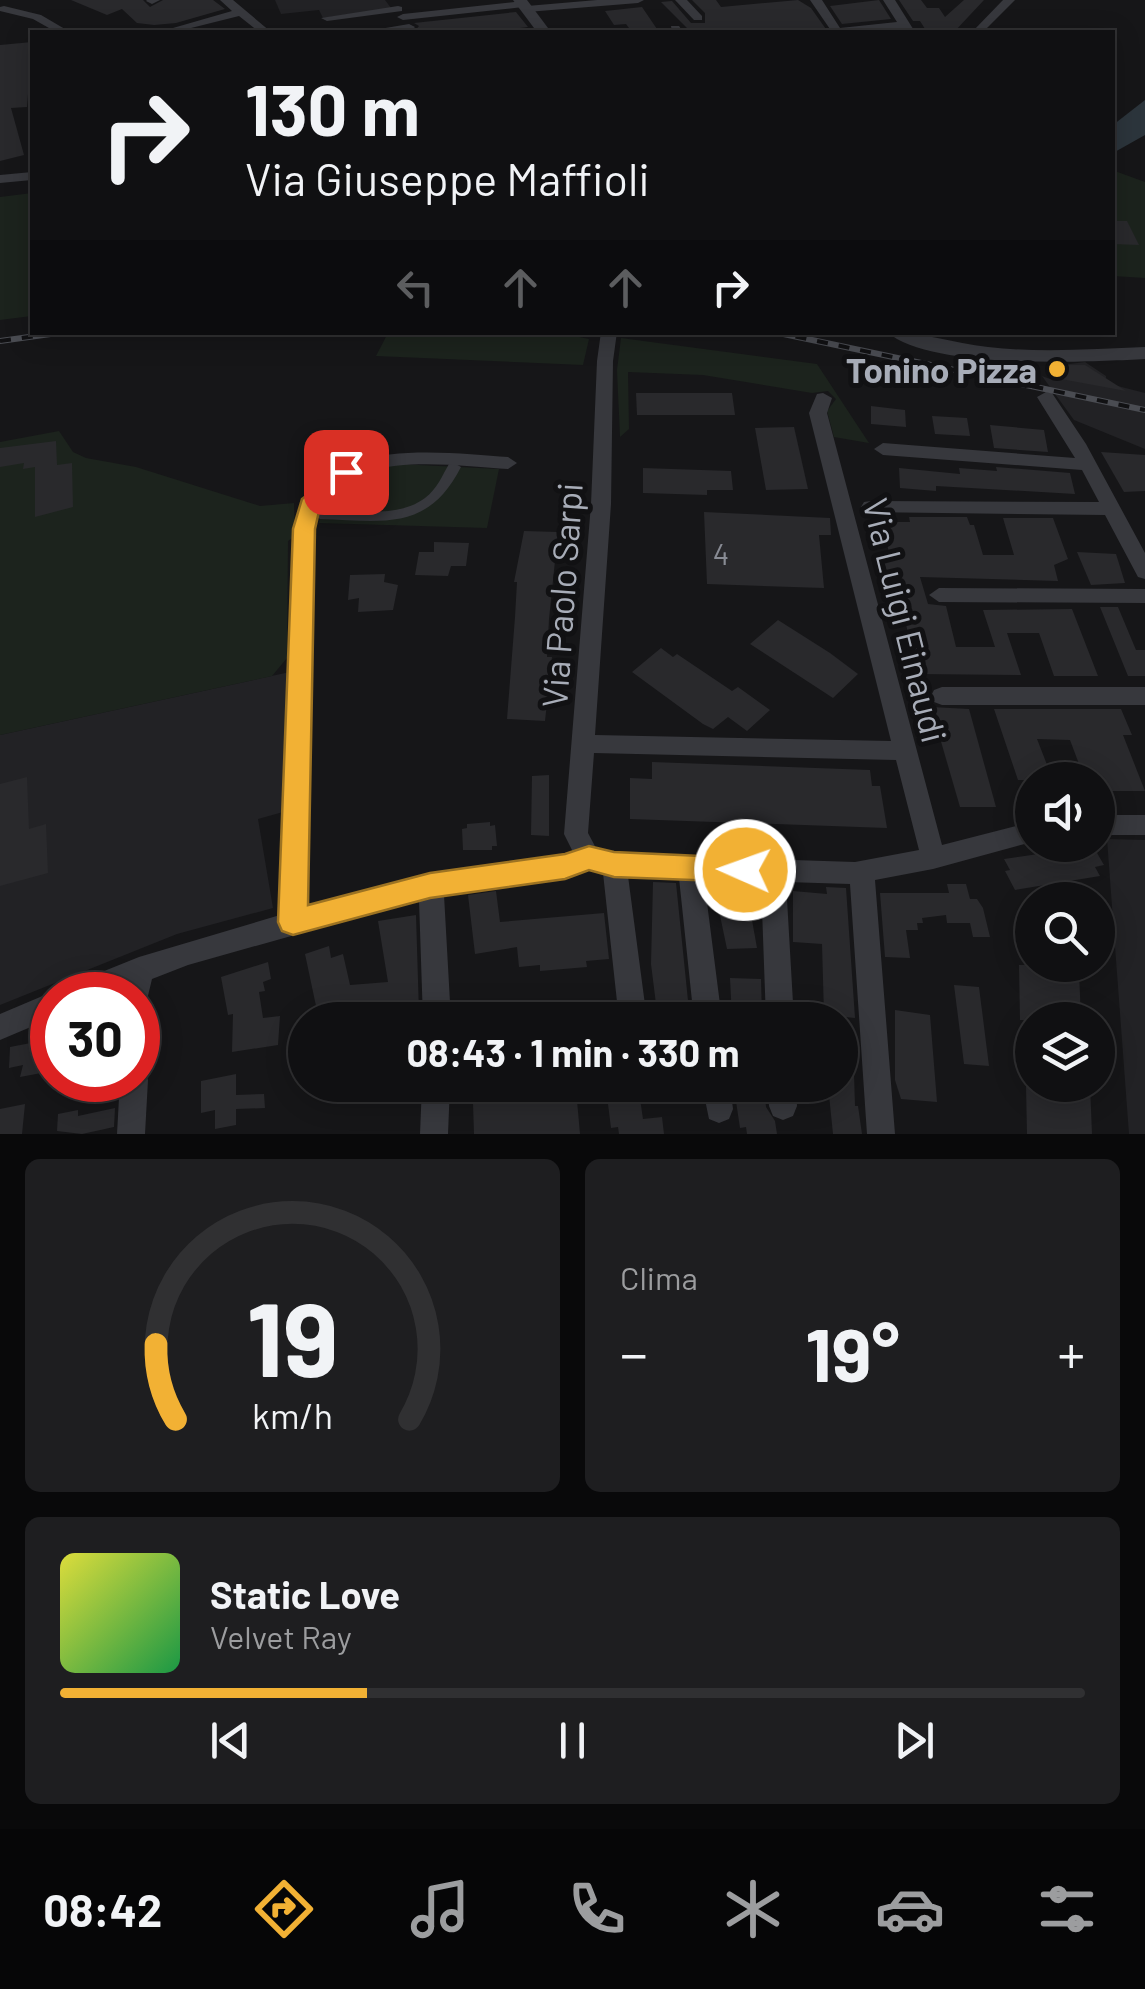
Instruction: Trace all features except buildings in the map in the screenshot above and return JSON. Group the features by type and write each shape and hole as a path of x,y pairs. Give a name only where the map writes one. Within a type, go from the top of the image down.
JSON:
{"street":[{"path":"226,0 263,30"},
{"path":"328,18 403,17 523,4 638,0"},
{"path":"681,0 698,18"},
{"path":"816,0 837,30"},
{"path":"890,0 907,29"},
{"path":"979,30 1009,0"},
{"path":"523,4 542,30"},
{"path":"2,8 14,19 60,30"},
{"path":"179,28 241,12"},
{"path":"373,30 403,17"},
{"path":"225,30 254,23"},
{"path":"0,179 30,176"},
{"name":"Via Paolo Sarpi","path":"609,335 602,504 576,834 602,861 629,1002"},
{"path":"907,335 968,353 1015,357 1145,354"},
{"path":"1046,397 1090,466 1145,572"},
{"name":"Via Luigi Einaudi","path":"823,398 818,413 933,858"},
{"path":"883,449 1090,466"},
{"path":"293,922 304,529 310,504 346,472 375,462 408,459 508,464"},
{"path":"320,514 405,514 440,496 454,467"},
{"path":"871,508 1113,509"},
{"path":"939,594 1145,596"},
{"path":"942,696 1145,696"},
{"path":"583,744 905,751"},
{"path":"1115,826 1145,825"},
{"path":"160,973 293,922 430,886 602,861 690,868 862,872 1015,836"},
{"path":"690,868 706,1002"},
{"path":"772,871 779,1002"},
{"path":"862,872 881,1134"},
{"path":"430,886 436,1002"},
{"path":"0,1027 30,1014"},
{"path":"131,1134 133,1102"},
{"path":"434,1134 435,1102"}],"shaded area":[{"path":"275,0 385,0 391,8 323,18 319,10 281,14"},
{"path":"1145,100 1145,135 1115,152 1115,123"},
{"path":"1115,171 1145,182 1145,278 1115,276"},
{"path":"30,193 30,316 0,320 0,197"},
{"path":"387,335 570,335 589,339 583,365 376,356"},
{"path":"621,338 817,364 869,443 834,437 827,411 836,399 828,391 812,393 703,375 628,372 629,429 620,437 617,370"},
{"path":"1085,362 1106,376 1106,383 1145,393 1145,449 1074,420 1042,376 1050,379 1047,367"},
{"path":"59,431 73,452 86,458 136,467 260,506 294,503 295,536 288,541 287,658 272,676 0,735 0,442"},
{"path":"399,464 499,469 487,528 319,523 329,497 347,480"},
{"path":"290,672 283,812 258,819 273,908 177,934 82,972 30,972 30,993 0,1005 0,735"},
{"path":"1115,839 1145,840 1145,1134 1129,1134 1115,946 1115,882 1110,882 1109,862 1115,862"}],"railway":[{"path":"0,341 43,335"},
{"path":"788,335 1145,410"}],"place":[{"name":"Tonino Pizza","path":"1057,369"}],"route":[{"path":"346,472 320,491 310,504 304,529 293,922 408,890 565,866 589,858 614,864 745,870"}]}
